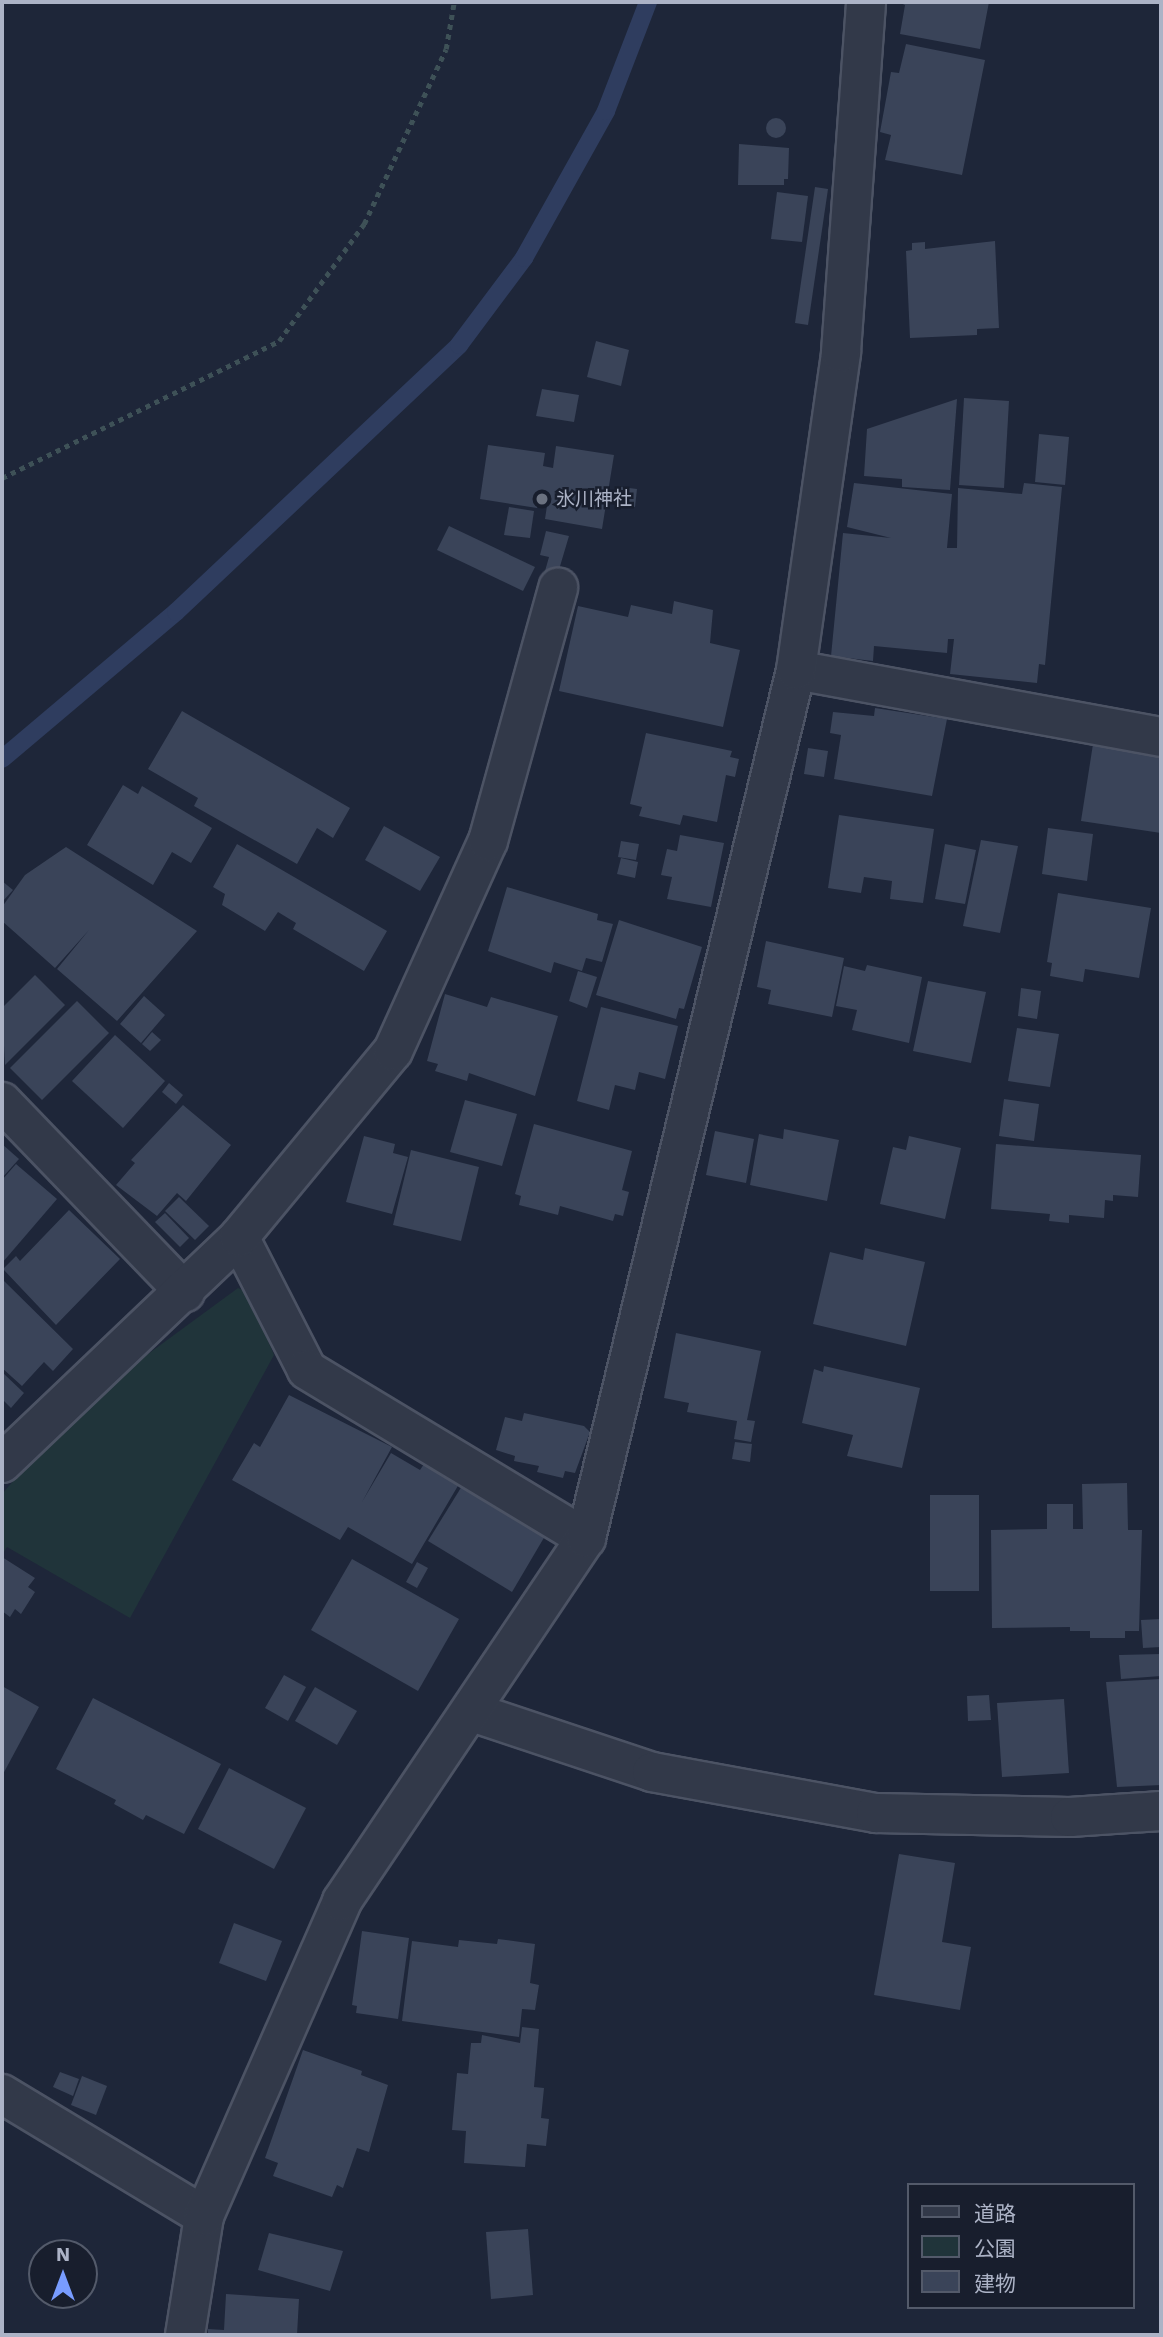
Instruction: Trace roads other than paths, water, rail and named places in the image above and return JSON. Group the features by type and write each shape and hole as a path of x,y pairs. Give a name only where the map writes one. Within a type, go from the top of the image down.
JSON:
{"street":[{"path":"185,2335 204,2216 342,1901 472,1713 586,1538 796,670 841,352 866,2"},
{"path":"2,1462 185,1293 239,1237 393,1051 488,841 558,588"},
{"path":"796,670 1161,737"},
{"path":"2,1102 185,1293"},
{"path":"239,1237 307,1370 586,1538"},
{"path":"472,1713 652,1772 876,1813 1070,1817 1161,1811"},
{"path":"2,2094 204,2216"}],"waterway":[{"path":"2,759 176,612 459,345 524,258 606,111 648,2"}],"place":[{"name":"氷川神社","path":"542,499"}]}
